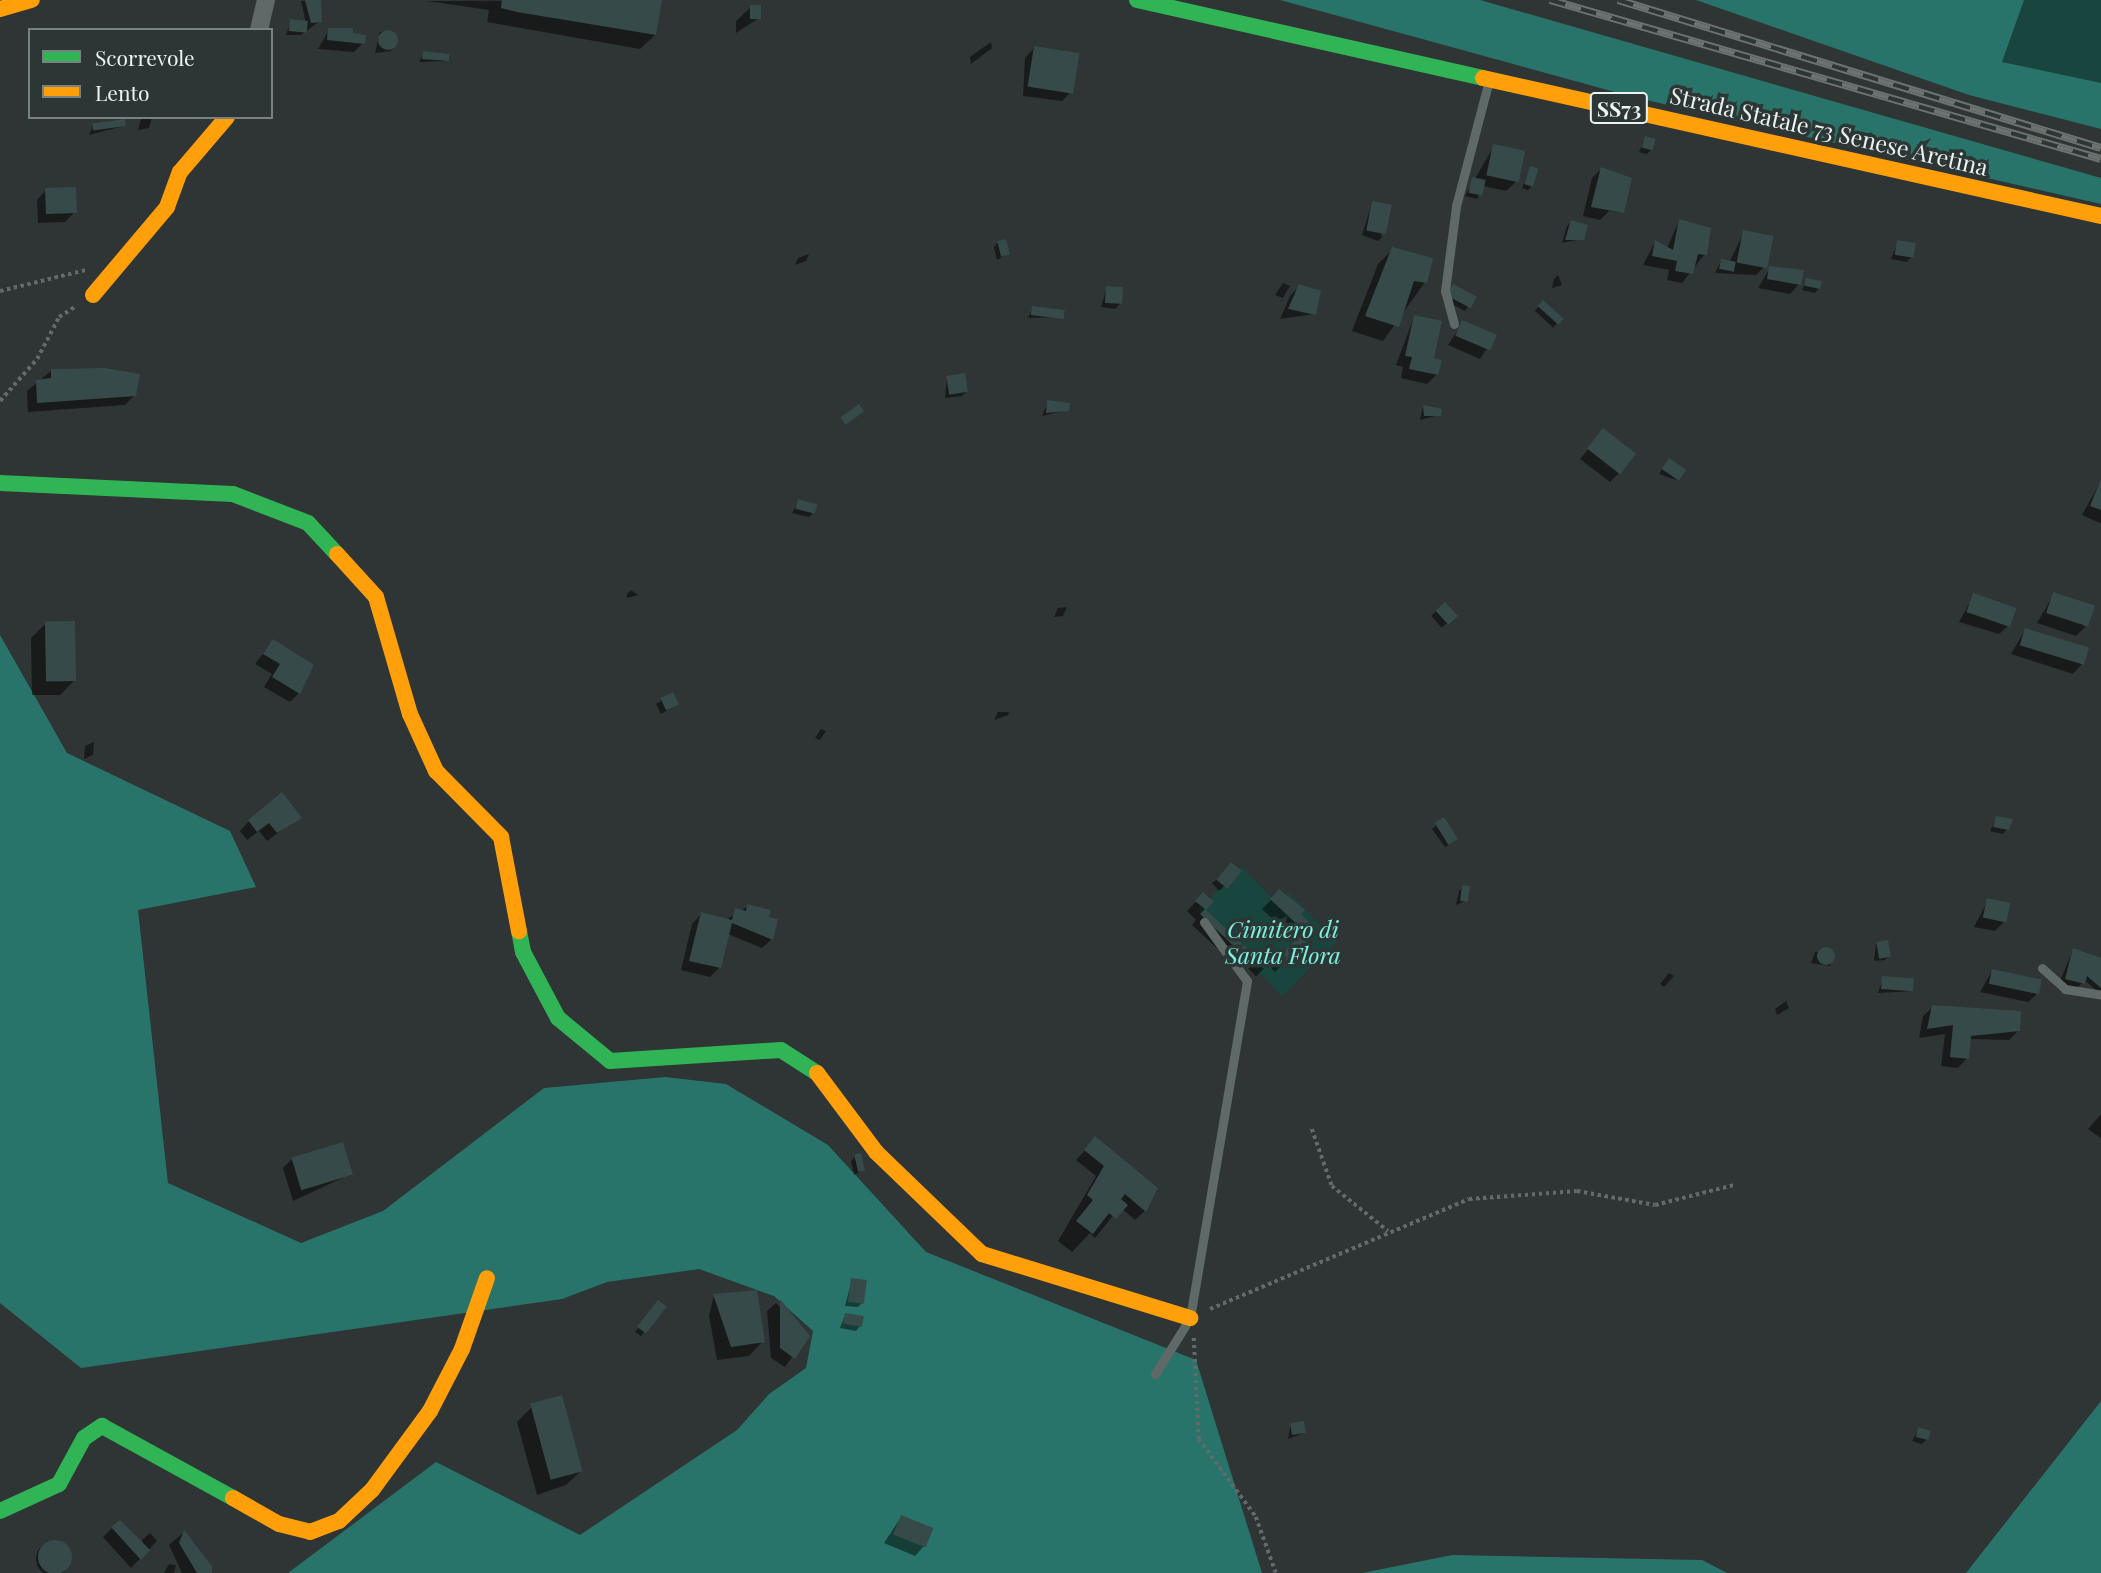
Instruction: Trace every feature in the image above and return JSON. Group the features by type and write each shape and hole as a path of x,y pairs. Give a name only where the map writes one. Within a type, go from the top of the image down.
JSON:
{"street":[{"path":"0,9 32,0"},
{"path":"259,28 266,0"},
{"name":"Strada Statale 73 Senese Aretina","path":"1137,0 2101,215"},
{"path":"93,295 167,207 180,172 225,119"},
{"path":"0,484 233,494 307,523 376,597 410,714 436,771 501,837 523,952 558,1018 610,1061 782,1050 819,1074 876,1152 982,1254 1189,1318"},
{"path":"0,1511 59,1484 89,1430 102,1426 279,1524 310,1532 339,1521 372,1490 430,1411 462,1349 487,1278"}],"lane":[{"path":"1454,324 1445,291 1457,206 1489,79"},
{"path":"1155,1374 1189,1318 1247,981 1204,922"},
{"path":"2042,968 2066,989 2101,995"}],"path":[{"path":"0,291 92,269 93,295 59,317 37,359 0,401"},
{"path":"1312,1129 1332,1186 1388,1231"},
{"path":"1276,1573 1256,1517 1199,1439 1189,1318 1468,1199 1577,1191 1654,1205 1734,1185"}],"green space":[{"path":"1280,0 1480,0 2101,178 2101,204 1633,97"},
{"path":"1696,0 2024,0 2002,62 2101,83 2101,129 1969,95"},
{"path":"2024,0 2101,0 2101,83 2002,62"},
{"path":"0,635 67,753 230,831 256,887 138,910 168,1183 301,1243 383,1211 544,1088 665,1077 726,1084 828,1145 926,1252 1196,1360 1262,1573 288,1573 436,1462 580,1535 737,1430 769,1394 806,1368 813,1331 774,1296 699,1269 607,1282 562,1299 81,1368 0,1303"},
{"name":"Cimitero di Santa Flora","path":"1242,867 1278,904 1289,893 1337,942 1282,996 1198,910"},
{"path":"2101,1401 2101,1573 1966,1573"},
{"path":"1452,1555 1702,1560 1727,1573 1362,1573"}],"building":[{"path":"305,0 321,0 322,22 311,23"},
{"path":"502,0 662,0 656,35 517,12 501,8"},
{"path":"750,5 761,5 761,19 750,19"},
{"path":"290,19 308,21 307,33 289,31"},
{"path":"328,28 353,28 353,33 366,35 365,44 327,40"},
{"path":"388,30 395,33 398,40 395,47 388,50 381,47 378,40 381,33"},
{"path":"1034,46 1079,53 1073,94 1028,86"},
{"path":"423,51 449,54 449,61 422,59"},
{"path":"125,119 126,126 93,131 92,124"},
{"path":"1645,136 1656,139 1653,150 1642,148"},
{"path":"1493,144 1525,151 1519,182 1486,175"},
{"path":"1530,166 1539,169 1533,187 1524,184"},
{"path":"1601,167 1632,178 1624,213 1591,207"},
{"path":"1472,177 1486,180 1482,196 1469,193"},
{"path":"76,187 77,213 46,214 45,188"},
{"path":"1372,201 1392,205 1386,234 1366,230"},
{"path":"1679,219 1711,228 1707,255 1698,254 1693,274 1675,271 1677,261 1652,256 1655,240 1673,250"},
{"path":"1571,220 1588,225 1584,240 1565,240"},
{"path":"1743,230 1773,236 1767,268 1737,262"},
{"path":"1006,239 1010,255 1001,257 997,241"},
{"path":"1897,240 1916,243 1913,258 1895,255"},
{"path":"1392,247 1433,258 1427,283 1414,281 1399,327 1365,316"},
{"path":"1721,259 1736,262 1734,272 1719,269"},
{"path":"1769,266 1804,270 1801,285 1767,279"},
{"path":"1806,278 1822,281 1820,289 1804,286"},
{"path":"1299,284 1321,291 1316,315 1288,309"},
{"path":"1453,284 1477,297 1471,308 1447,295"},
{"path":"1106,286 1123,287 1122,304 1105,303"},
{"path":"1543,300 1564,319 1558,325 1538,306"},
{"path":"1032,306 1065,310 1064,319 1031,315"},
{"path":"1414,315 1442,321 1434,358 1442,360 1438,375 1409,369 1412,357 1405,356"},
{"path":"1462,320 1497,335 1490,350 1455,336"},
{"path":"105,368 140,374 136,396 37,403 36,380 51,378 51,369"},
{"path":"965,373 968,392 949,395 946,376"},
{"path":"1047,400 1070,403 1069,411 1046,413"},
{"path":"859,404 864,411 846,425 840,418"},
{"path":"1423,405 1442,409 1441,416 1424,416"},
{"path":"1603,428 1636,454 1620,474 1587,448"},
{"path":"1669,458 1686,470 1679,481 1662,469"},
{"path":"2101,479 2101,510 2090,506"},
{"path":"798,499 817,504 815,514 795,509"},
{"path":"2053,592 2095,606 2088,627 2046,613"},
{"path":"1973,593 2016,608 2010,627 1966,612"},
{"path":"1445,602 1458,616 1448,625 1435,611"},
{"path":"75,621 76,681 46,682 45,622"},
{"path":"2025,628 2089,648 2084,665 2020,645"},
{"path":"273,639 314,665 300,694 272,677 280,664 263,654"},
{"path":"673,692 679,705 666,711 660,698"},
{"path":"282,792 302,818 277,833 269,823 257,832 248,820"},
{"path":"1996,816 2013,819 2009,830 1993,827"},
{"path":"1444,817 1458,839 1448,845 1435,823"},
{"path":"1231,862 1242,871 1227,889 1217,880"},
{"path":"1462,885 1470,886 1468,902 1460,901"},
{"path":"1279,889 1305,910 1301,914 1312,925 1306,931 1312,936 1286,964 1279,957 1304,931 1270,899"},
{"path":"1203,892 1214,902 1206,910 1248,949 1242,954 1200,914 1205,909 1195,901"},
{"path":"1987,898 2010,903 2006,923 1983,918"},
{"path":"747,904 771,910 769,917 778,919 773,940 732,923 721,968 689,961 701,912 732,920 735,908 746,911"},
{"path":"1888,940 1891,957 1879,959 1876,942"},
{"path":"1826,947 1832,950 1835,956 1832,962 1826,965 1820,962 1817,956 1820,950"},
{"path":"2073,948 2101,958 2101,988 2087,976 2085,984 2065,979"},
{"path":"1992,969 2042,980 2039,994 1989,984"},
{"path":"1882,976 1914,978 1913,991 1881,989"},
{"path":"1932,1005 2021,1011 2020,1031 1971,1036 1969,1059 1950,1057 1953,1025 1927,1029"},
{"path":"1095,1136 1158,1188 1146,1212 1125,1194 1121,1199 1128,1205 1116,1219 1109,1213 1093,1234 1076,1221 1093,1200 1087,1195 1104,1166 1084,1150"},
{"path":"343,1142 353,1175 301,1190 291,1158"},
{"path":"861,1153 865,1171 858,1172 854,1155"},
{"path":"851,1278 867,1280 864,1304 848,1302"},
{"path":"757,1290 765,1342 731,1347 713,1294"},
{"path":"780,1299 810,1336 795,1359 780,1348"},
{"path":"658,1300 667,1307 646,1334 637,1327"},
{"path":"845,1313 864,1316 862,1327 843,1324"},
{"path":"562,1395 582,1471 551,1480 530,1404"},
{"path":"1304,1421 1306,1433 1292,1435 1290,1423"},
{"path":"1918,1427 1931,1431 1928,1440 1916,1437"},
{"path":"901,1515 933,1528 926,1548 893,1534"},
{"path":"120,1520 150,1550 141,1560 111,1527"},
{"path":"184,1530 212,1566 212,1573 197,1573 179,1543"},
{"path":"55,1540 67,1545 72,1557 67,1569 55,1574 43,1569 38,1557 43,1545"}],"railway":[{"path":"1550,0 2101,159"},
{"path":"1618,0 2101,148"}],"traffic: fast":[{"path":"1137,0 1483,78"},
{"path":"0,483 233,494 308,523 337,554"},
{"path":"519,931 523,952 558,1018 610,1061 781,1050 817,1073"},
{"path":"0,1511 59,1484 84,1438 102,1426 233,1498"}],"traffic: slow":[{"path":"0,9 32,0"},
{"path":"1483,78 2101,216"},
{"path":"93,295 167,207 180,172 225,119"},
{"path":"337,554 376,597 410,714 436,771 501,837 519,931"},
{"path":"817,1073 876,1152 982,1254 1190,1318"},
{"path":"233,1498 279,1524 310,1532 339,1521 372,1490 430,1411 462,1349 487,1278"}]}
